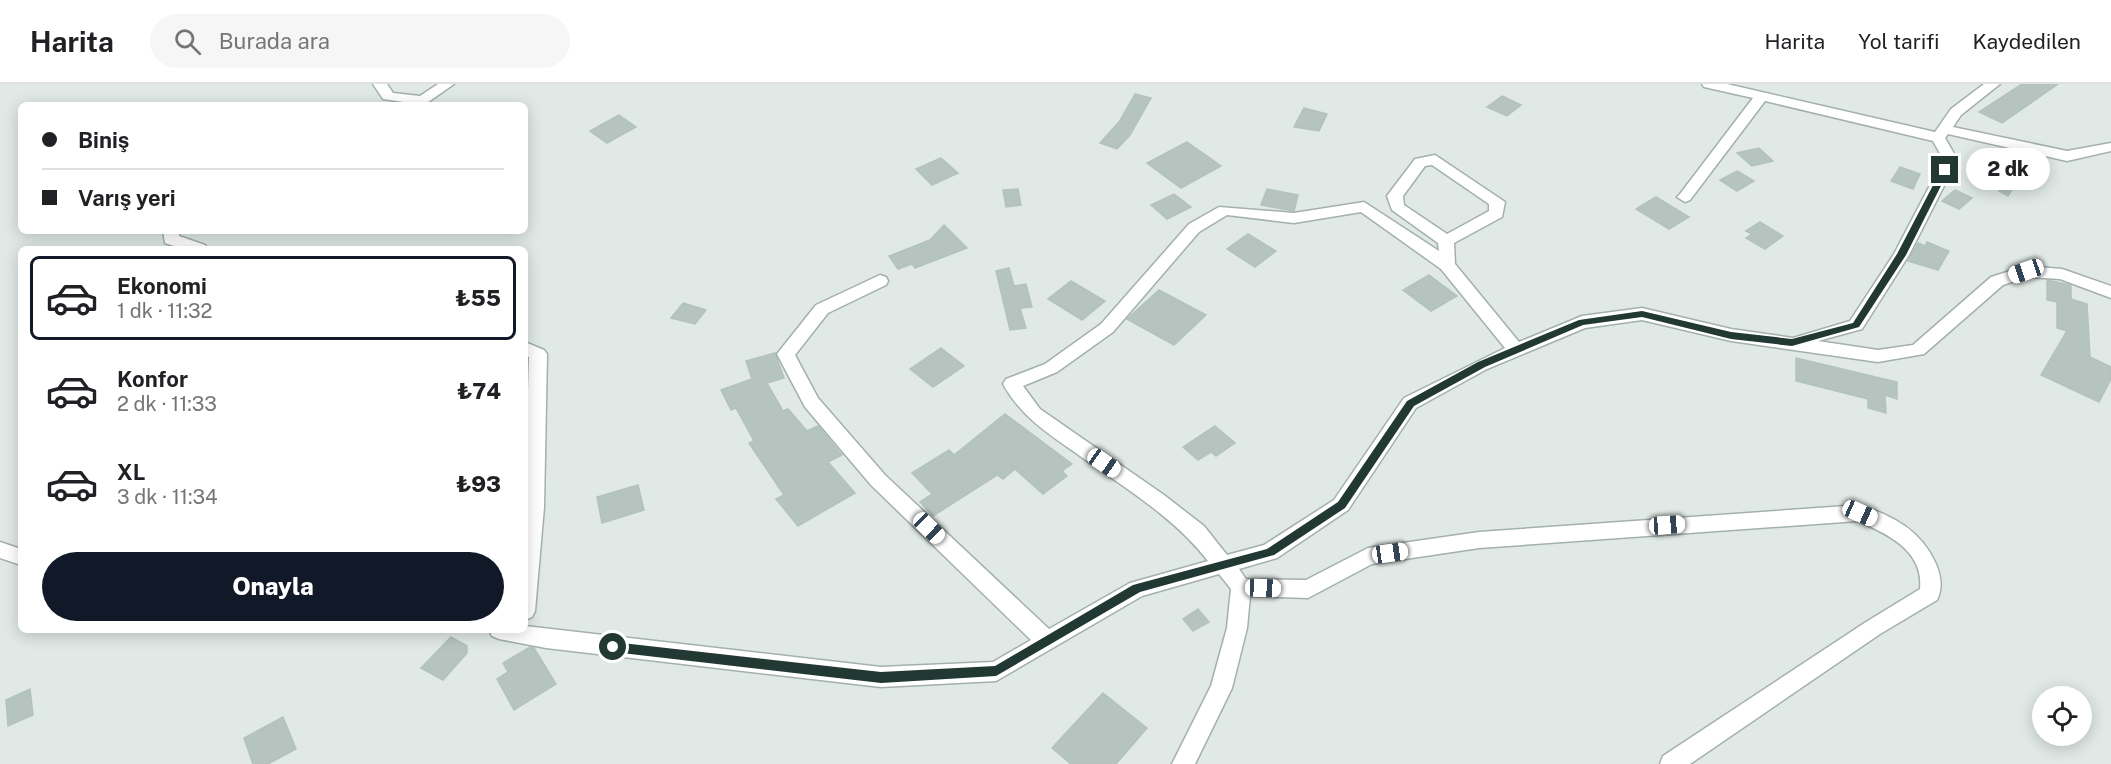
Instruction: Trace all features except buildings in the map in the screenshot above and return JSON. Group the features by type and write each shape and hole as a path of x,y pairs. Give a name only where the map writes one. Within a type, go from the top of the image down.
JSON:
{"street":[{"path":"380,84 387,96 423,101 447,84"},
{"path":"1709,84 1918,131 1941,133 2067,156 2111,147"},
{"path":"1941,133 1956,112 1993,84"},
{"path":"1684,197 1762,96"},
{"path":"1792,342 1856,325 1901,255 1945,170 1949,157 1941,133"},
{"path":"1435,160 1497,202 1497,213 1446,241 1397,207 1395,196 1420,162 1435,160"},
{"path":"1516,350 1447,265 1365,207 1294,218 1224,210 1194,228 1107,328 1051,368 1012,384 1034,414 1157,500 1197,532 1222,566 1241,586 1308,589 1368,556 1479,540 1860,513 1900,531 1925,559 1933,582 1930,594 1873,628 1671,764"},
{"path":"171,234 171,239 191,246"},
{"path":"1446,241 1447,265"},
{"path":"528,633 881,677 996,671 1137,589 1270,552 1341,505 1410,403 1481,365 1582,322 1642,314 1731,336 1792,342 1878,356 1918,350 1997,281 2026,271 2062,274 2111,292"},
{"path":"880,281 822,309 786,354 811,402 878,480 1047,641"},
{"path":"528,349 538,354 534,507 528,576"},
{"path":"0,550 18,556"},
{"path":"1183,764 1221,688 1236,628 1241,586"}],"route":[{"path":"613,647 881,677 996,671 1137,589 1270,552 1341,505 1410,403 1481,365 1582,322 1642,314 1731,336 1792,342 1856,325 1901,255 1945,170"}]}
